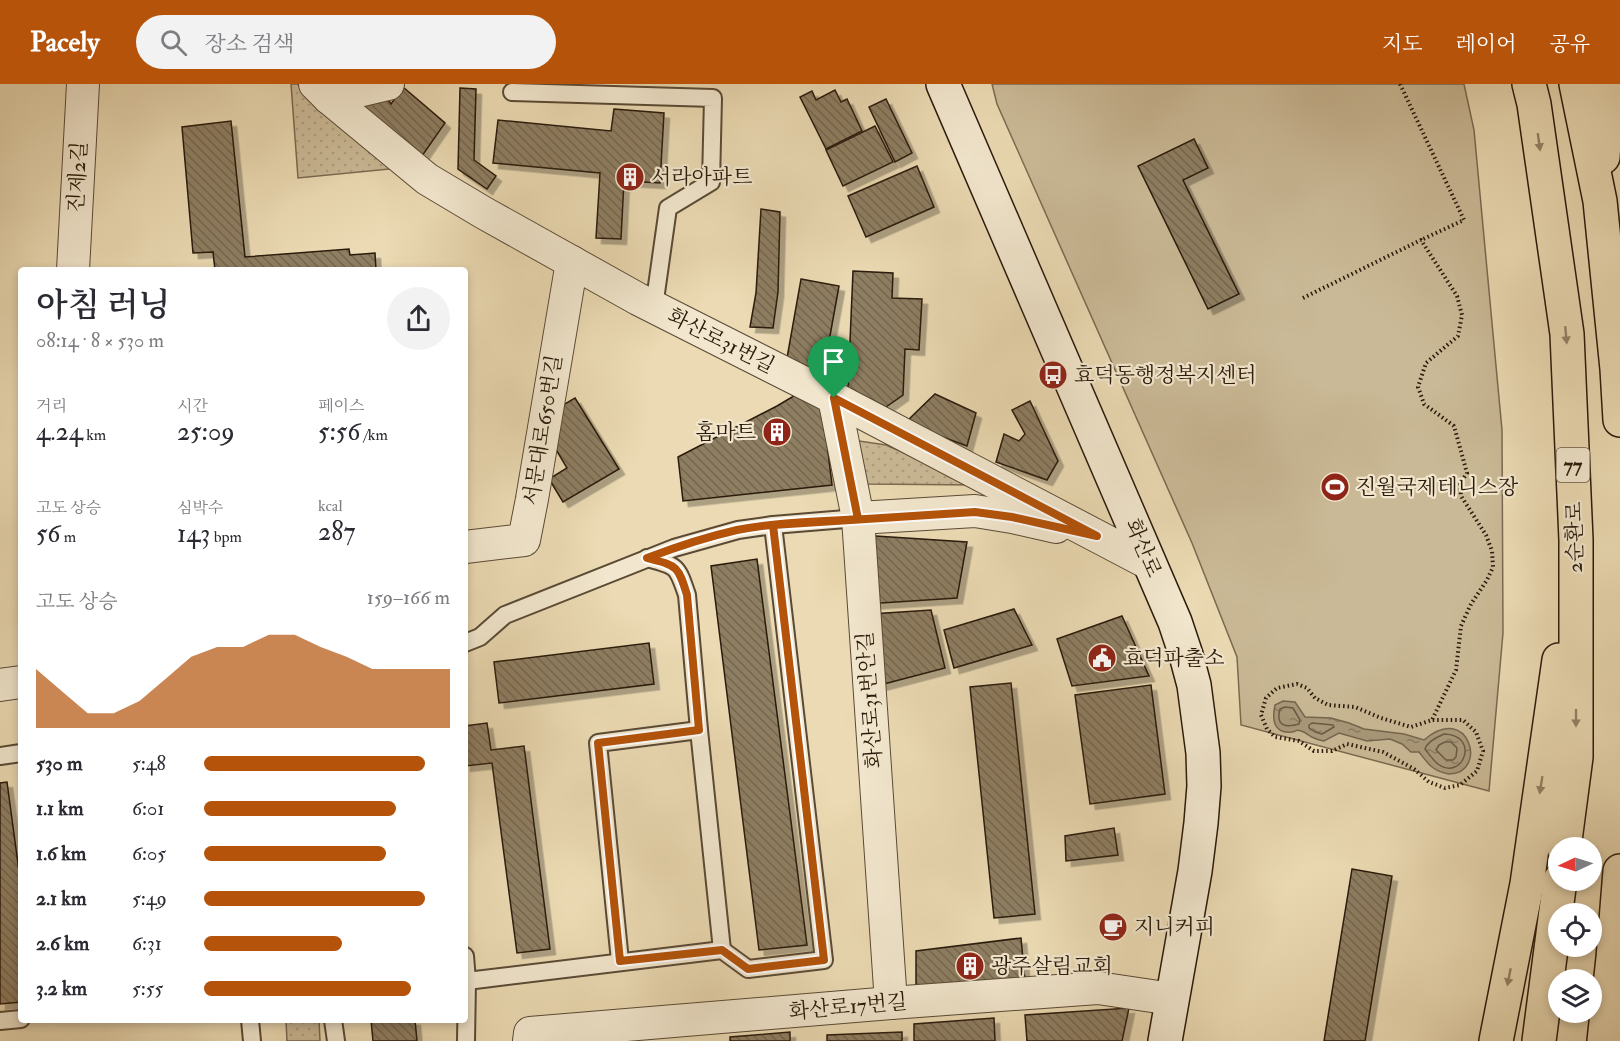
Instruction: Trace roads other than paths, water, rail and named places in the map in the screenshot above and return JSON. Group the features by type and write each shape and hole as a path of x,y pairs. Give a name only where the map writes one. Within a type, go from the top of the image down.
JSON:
{"highway":[{"name":"2순환로","path":"1529,84 1534,104 1567,334 1576,540 1576,757 1565,837"},
{"path":"1576,84 1600,201 1620,420"},
{"path":"1600,201 1608,84"},
{"path":"1496,1041 1527,884 1576,540"},
{"path":"1604,1041 1620,871"},
{"path":"1539,1041 1559,891"}],"main road":[{"name":"화산로","path":"943,84 1175,622 1194,686 1203,753 1204,786 1201,823 1195,872 1165,1041"}],"street":[{"name":"진제2길","path":"73,267 83,84"},
{"path":"322,91 388,84"},
{"name":"화산로31번길","path":"322,91 427,180 654,307 834,398 1150,564"},
{"name":"서문대로650번길","path":"468,547 524,540 572,262"},
{"name":"화산로31번안길","path":"834,398 858,519 891,1003"},
{"path":"858,519 975,512 1012,517 1097,536"},
{"path":"0,685 18,682"},
{"name":"화산로17번길","path":"529,1041 530,1033 1098,988 1172,999"}],"lane":[{"path":"512,92 712,98 711,182 668,208 654,307"},
{"path":"468,642 480,637 505,615 674,548 738,530 858,519"},
{"path":"468,981 722,950 748,969 824,960 773,525"},
{"path":"647,558 671,564 680,574 687,595 722,950"},
{"path":"620,961 598,743 699,730"},
{"path":"0,756 18,753"},
{"path":"0,1021 18,1019"},
{"path":"250,1023 252,1041"},
{"path":"333,1023 336,1041"},
{"path":"466,1023 466,1041"}],"water":[{"path":"1283,701 1295,702 1305,717 1331,718 1364,729 1404,734 1424,740 1440,730 1453,729 1462,734 1468,742 1471,753 1468,763 1461,771 1449,774 1440,772 1428,764 1419,752 1411,752 1402,744 1390,739 1367,741 1339,733 1324,741 1299,730 1281,731 1275,724 1274,715 1275,705"}],"place":[{"name":"서라아파트","path":"630,177"},
{"name":"효덕동행정복지센터","path":"1053,375"},
{"name":"홈마트","path":"777,432"},
{"name":"진월국제테니스장","path":"1335,487"},
{"name":"효덕파출소","path":"1102,658"},
{"name":"지니커피","path":"1113,927"},
{"name":"광주살림교회","path":"970,966"}]}
